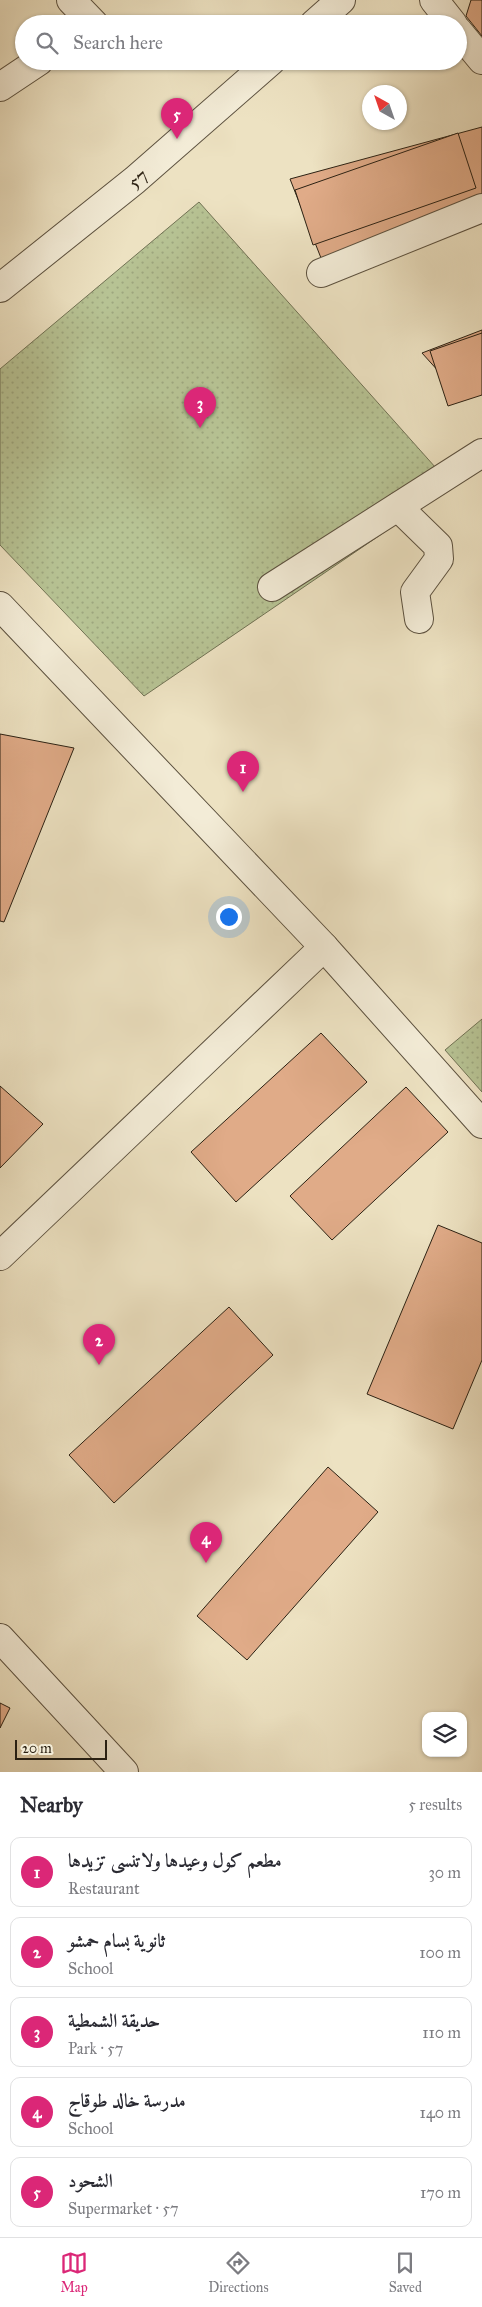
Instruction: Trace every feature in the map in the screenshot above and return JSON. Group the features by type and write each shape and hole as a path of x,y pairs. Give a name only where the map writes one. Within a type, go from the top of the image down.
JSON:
{"street":[{"path":"71,0 85,15"},
{"path":"324,15 341,0"},
{"path":"434,0 446,15"},
{"path":"467,42 482,60"},
{"path":"0,87 26,70"},
{"name":"57","path":"0,288 135,180 261,70"},
{"path":"321,273 482,208"},
{"path":"272,587 482,453"},
{"path":"398,507 438,546 440,559 415,592 418,619"},
{"path":"0,606 324,947 482,1124"},
{"path":"0,1256 324,947"},
{"path":"0,1638 124,1772"}],"green space":[{"path":"199,202 452,486 144,696 0,545 0,369"},
{"path":"482,1019 482,1092 445,1050"}],"building":[{"path":"471,0 482,0 482,36 467,17"},
{"path":"482,127 482,200 321,258 290,179"},
{"path":"458,133 476,188 313,245 295,190"},
{"path":"482,330 482,387 459,394 422,353"},
{"path":"482,333 482,395 448,406 430,351"},
{"path":"0,734 74,748 4,922 0,921"},
{"path":"321,1033 367,1082 236,1202 191,1152"},
{"path":"0,1086 43,1124 0,1168"},
{"path":"406,1087 448,1132 332,1240 290,1196"},
{"path":"438,1225 482,1243 482,1360 453,1429 367,1394"},
{"path":"229,1307 273,1355 114,1503 69,1455"},
{"path":"328,1467 378,1512 247,1660 197,1616"},
{"path":"0,1703 10,1708 0,1728"}],"place":[{"name":"الشحود","path":"177,139"},
{"name":"حديقة الشمطية","path":"200,428"},
{"name":"مطعم كول وعيدها ولاتنسى تزيدها","path":"243,792"},
{"name":"ثانوية بسام حمشو","path":"99,1365"},
{"name":"مدرسة خالد طوقاج","path":"206,1563"}]}
